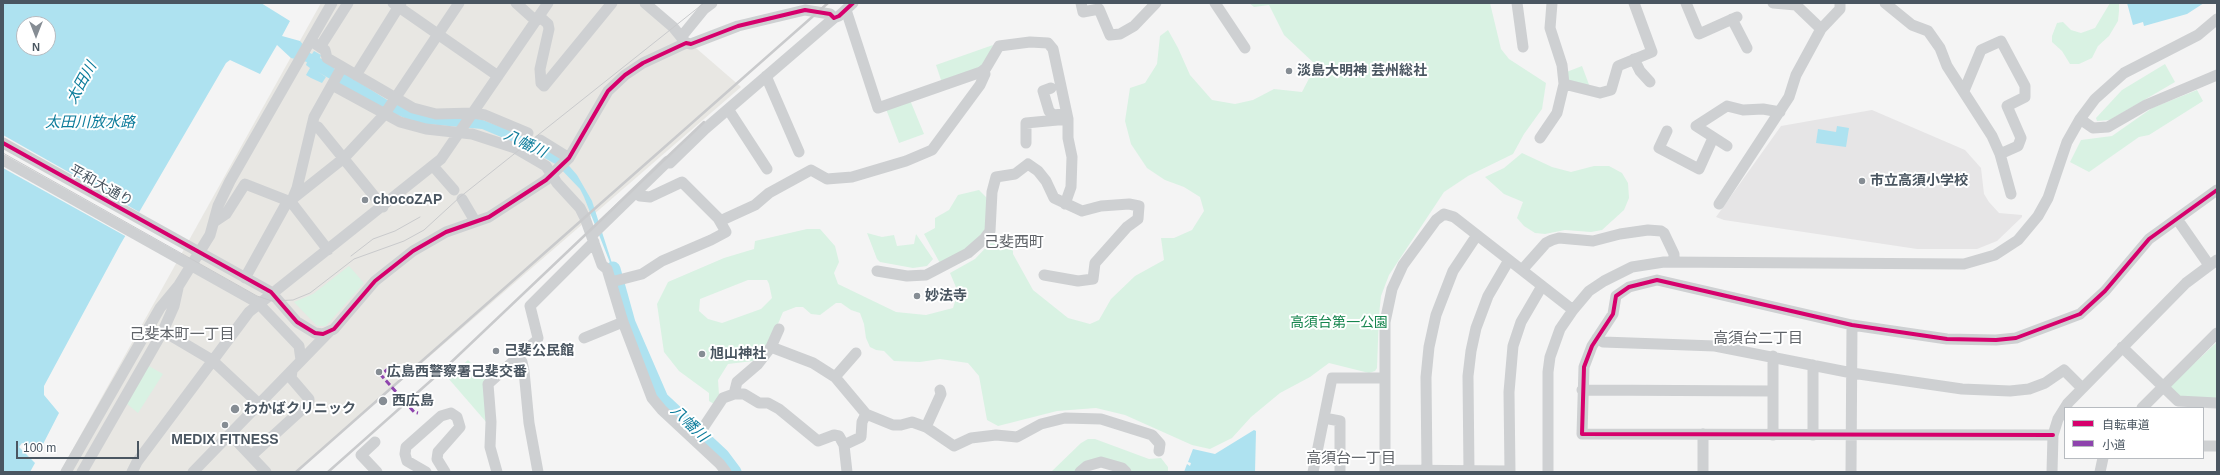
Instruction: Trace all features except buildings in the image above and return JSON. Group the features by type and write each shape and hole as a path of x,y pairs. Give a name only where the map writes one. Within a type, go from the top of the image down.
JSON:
{"street":[{"path":"82,472 163,331 174,306 178,285 186,263 194,250 210,235 218,206 230,181 332,3"},
{"path":"320,47 348,3"},
{"path":"245,278 286,204 291,202 344,158 385,113 459,3"},
{"path":"516,3 538,19 548,24 549,29 540,69 541,83 544,86 612,3"},
{"path":"133,471 137,462 249,312 271,292 280,289 441,159 548,3"},
{"path":"645,3 691,44 790,8 830,14 834,18"},
{"path":"193,472 329,332 366,289 404,258 430,241 489,216 513,203 561,165 598,106 617,82 642,63 684,39 704,9 712,3"},
{"path":"1081,3 1083,12 1099,9 1110,35 1120,34 1134,26 1156,3"},
{"path":"1215,3 1245,48"},
{"path":"1517,3 1523,47"},
{"path":"1540,138 1557,113 1564,84 1562,65 1550,28 1552,3"},
{"path":"1564,84 1600,93 1611,90 1618,66 1652,52 1634,3"},
{"path":"1686,3 1699,34 1735,18 1747,48"},
{"path":"1773,3 1796,4 1821,29"},
{"path":"1719,204 1789,98 1796,75 1821,29 1840,10 1840,3"},
{"path":"1885,3 1912,25 1928,31 1940,48 1947,66 1992,136 2000,154 2011,194"},
{"path":"356,75 397,4 498,76"},
{"path":"496,472 490,447 491,422 488,384 538,338 530,306 596,234 668,161 670,163 728,109 834,18 849,6 878,108 984,70"},
{"path":"1548,472 1548,372 1555,341 1573,310 1589,291 1619,273 1645,265 1674,261 1964,264 1995,255 2018,240 2038,216 2048,198 2067,142 2080,119 2095,99 2124,73 2198,36 2217,18"},
{"path":"1964,91 1981,50 2001,41 2025,86 2025,96 2007,106 2021,138 2018,146 2000,154"},
{"path":"720,221 755,205 769,193 811,170 827,179 847,178 863,175 906,161 932,150 980,85 985,74 984,70 999,46 1030,42 1048,43 1053,49 1067,116 1068,138 1072,157 1071,187 1065,204"},
{"path":"309,44 325,50 327,58 341,69 356,75 394,101 436,114 485,115 528,132"},
{"path":"1634,59 1640,71 1650,82"},
{"path":"291,202 297,188 314,117 341,69"},
{"path":"2080,119 2093,128 2108,127 2146,105 2217,75"},
{"path":"766,76 799,152"},
{"path":"332,84 385,113 426,130 460,130 515,148 546,166 561,165"},
{"path":"1051,88 1043,91 1049,111 1053,115 1067,116"},
{"path":"1727,146 1696,126 1727,106 1743,110 1763,109 1780,112"},
{"path":"728,109 767,169"},
{"path":"1026,143 1026,123 1067,116"},
{"path":"312,125 318,127 383,206"},
{"path":"1667,131 1659,148 1699,169 1713,138"},
{"path":"540,140 561,165 580,208 596,234 602,265 616,281 623,322 657,405 698,435 726,472"},
{"name":"平和大通り","path":"3,143 271,292"},
{"name":"平和大通り","path":"3,160 258,303 299,346 301,360"},
{"path":"877,271 907,276 926,275 968,253 984,239 990,231 992,192 996,177 1015,174 1028,164 1038,170 1046,181 1054,198 1082,211 1101,206 1129,204 1139,206 1138,219 1127,227 1095,263 1093,279 1078,281 1044,275"},
{"path":"432,166 454,190"},
{"path":"616,281 642,274 662,261 726,232 720,221 682,182 650,197 640,196 636,193"},
{"path":"214,222 226,214 245,184 291,202 328,250"},
{"path":"2053,435 1582,434 1582,390 1584,367 1588,355 1597,338 1613,314 1616,296 1629,287 1657,280 1852,325 1952,340 1996,340 2024,335 2080,314 2105,291 2149,239 2217,190"},
{"path":"462,199 475,221"},
{"path":"1542,286 1521,322 1513,346 1508,392 1510,471 1385,471 1384,322 1392,289 1403,265 1436,220 1444,214 1454,217 1573,310"},
{"path":"2066,407 2082,388 2186,283 2213,262 2176,219"},
{"path":"1522,270 1546,244 1552,240 1559,238 1593,241 1620,234 1648,230 1661,231 1664,233 1674,254 1674,261"},
{"path":"1427,471 1426,377 1434,321 1453,271 1477,235"},
{"path":"1469,471 1468,376 1471,351 1476,328 1488,296 1509,260"},
{"path":"66,472 160,308 178,285"},
{"path":"271,292 297,322 307,329 318,334 329,332"},
{"path":"584,338 623,322"},
{"path":"1851,472 1852,325"},
{"path":"734,394 737,382 758,364 772,347 779,329"},
{"path":"163,331 212,360 258,404"},
{"path":"2143,407 2217,333"},
{"path":"1597,338 1604,342 1715,346 1773,356 1852,373 1932,386 2010,391 2038,386 2064,370 2082,388"},
{"path":"772,347 813,363 835,377 866,414 893,425 901,425 912,422 926,427 954,446 971,438 996,436 1017,437 1041,424 1065,418 1101,419 1152,435 1160,444 1158,451"},
{"path":"2122,347 2175,400 2181,403 2217,403"},
{"path":"835,377 856,353"},
{"path":"1773,356 1773,435"},
{"path":"518,357 522,362 524,371 529,423 538,472"},
{"path":"1813,365 1813,434"},
{"path":"251,456 305,407 309,400 291,378 292,371"},
{"path":"1313,472 1332,378 1384,378"},
{"path":"926,427 941,394 940,390"},
{"path":"1582,390 1773,391"},
{"path":"698,435 720,401 734,394 744,394 759,403 773,405 797,422 810,436 818,441 837,435 844,444 847,472"},
{"path":"2052,472 2053,435 2064,409"},
{"path":"426,472 408,461 405,454 406,447 441,416 451,413 457,417 460,427 438,452 437,459 445,472"},
{"path":"844,444 861,437 862,422 866,414"},
{"path":"1324,418 1340,421 1340,472"},
{"path":"230,434 266,472"},
{"path":"1703,434 1703,472"},
{"path":"375,442 361,454 377,472"},
{"path":"2204,446 2217,446"},
{"path":"2100,472 2103,459"},
{"path":"1080,472 1086,466 1101,462 1122,468 1126,472"}],"shaded area":[{"path":"321,3 644,3 741,87 296,472 60,472"},
{"name":"市立高須小学校","path":"1872,110 1965,150 1981,168 1984,194 1989,202 1999,213 2022,215 2022,217 1997,241 1977,249 1917,249 1724,220 1716,217 1781,126"}],"green space":[{"name":"高須台第一公園","path":"1249,3 1490,3 1501,49 1509,59 1546,83 1542,109 1524,134 1513,154 1468,176 1444,192 1389,275 1381,296 1377,368 1375,371 1369,373 1329,363 1310,377 1280,393 1251,417 1232,438 1210,449 1192,445 1125,415 1096,408 1057,411 998,426 987,420 979,376 968,363 940,359 920,362 894,361 884,351 876,350 870,347 866,338 864,324 860,313 851,310 841,303 836,303 820,315 811,314 803,307 796,307 783,312 772,338 762,354 753,361 728,364 718,380 719,395 714,404 709,401 709,393 679,371 664,352 657,304 668,282 724,258 754,249 755,241 807,229 820,229 835,246 839,262 834,273 838,284 896,312 926,315 953,308 958,292 950,273 975,259 996,237 1013,235 1013,254 1033,290 1068,318 1090,324 1099,320 1111,299 1135,276 1164,260 1161,238 1174,238 1192,230 1204,211 1200,197 1184,187 1165,180 1147,168 1131,144 1125,121 1130,88 1145,83 1157,64 1160,36 1168,30 1190,75 1212,100 1235,104 1253,100 1274,89 1302,92 1316,65 1284,35 1269,5 1254,7","holes":["748,280 767,280 772,298 761,309 722,323 708,319 699,311 700,299"]},
{"path":"2110,3 2119,3 2119,11 2118,21 2109,36 2098,46 2092,58 2079,64 2070,64 2062,51 2052,42 2052,36 2057,23 2063,22 2071,30 2081,33 2095,28"},
{"path":"993,45 984,65 942,83 936,65"},
{"path":"2165,64 2175,82 2110,120 2097,121 2096,118 2122,90"},
{"path":"1582,66 1591,90 1565,84 1564,73"},
{"path":"2197,90 2203,101 2149,135 2139,137 2089,172 2070,162 2081,140 2112,136 2152,108"},
{"path":"910,100 924,134 899,143 886,109"},
{"path":"1522,153 1552,167 1571,172 1594,166 1609,166 1622,173 1628,183 1629,198 1624,210 1602,230 1591,232 1565,230 1545,234 1535,233 1524,226 1517,218 1523,202 1504,194 1485,177 1504,168"},
{"path":"979,190 986,197 988,206 985,229 971,248 941,265 924,234 935,228 935,218 949,210 958,195"},
{"path":"867,233 882,237 894,235 897,246 914,244 916,234 933,259 927,266 913,268 880,262 877,259"},
{"path":"349,266 364,283 326,326 317,326 294,302 313,294"},
{"path":"2217,342 2217,398 2179,398 2170,390 2171,385"},
{"path":"468,360 487,380 487,423 448,378"},
{"path":"147,365 163,374 138,413 126,403"},
{"path":"1088,439 1095,439 1149,459 1161,458 1168,467 1168,472 1132,472 1126,466 1114,461 1075,472 1051,472 1081,443"}],"water":[{"name":"太田川放水路","path":"3,3 261,3 290,21 282,36 300,41 310,53 312,54 314,51 321,55 320,58 333,65 335,70 346,74 392,103 483,120 524,136 563,159 577,175 592,201 620,288 580,189 557,165 525,147 482,129 416,123 377,106 318,72 326,77 322,83 306,75 310,68 306,65 307,62 291,58 277,45 260,74 230,60 226,63 120,245 44,386 44,395 59,413 40,450 22,443 19,447 35,463 30,472 3,472"},
{"path":"2127,3 2204,3 2187,14 2144,26 2143,22 2133,25"},
{"path":"1837,126 1849,128 1846,147 1816,143 1818,129 1836,132"},
{"path":"1254,430 1256,431 1255,472 1184,472 1187,464 1190,466 1191,463 1188,462 1193,449 1215,454"}],"pier":[{"path":"3,135 141,213 127,237 3,168"}],"waterway":[{"name":"八幡川","path":"613,269 628,323 661,399 722,456 734,472"}],"tram line":[{"path":"3,153 257,296 272,301 293,300 310,293 354,259 404,241 424,230 460,197 704,3"},
{"path":"351,256 373,239 395,231 420,217"}],"railway":[{"path":"296,472 828,3"},
{"path":"328,472 444,369 704,122"}],"marked path":[{"path":"389,368 381,375 414,412 418,413"}],"cycle path":[{"path":"3,143 271,292 297,322 315,333 323,334 334,329 375,281 413,251 446,232 489,217 546,180 569,158 608,91 625,75 643,63 686,43 691,44 738,26 805,10 830,14 834,18 839,16 853,3"},
{"path":"2053,435 1582,434 1584,367 1592,346 1613,314 1616,296 1629,287 1657,280 1852,325 1947,339 1996,340 2016,338 2080,314 2105,291 2149,239 2217,190"}],"place":[{"name":"淡島大明神 芸州総社","path":"1289,71"},
{"name":"市立高須小学校","path":"1862,181"},
{"name":"chocoZAP","path":"365,200"},
{"name":"妙法寺","path":"917,296"},
{"name":"己斐公民館","path":"496,351"},
{"name":"旭山神社","path":"702,354"},
{"name":"広島西警察署己斐交番","path":"379,372"},
{"name":"西広島","path":"383,401"},
{"name":"わかばクリニック","path":"235,409"},
{"name":"MEDIX FITNESS","path":"225,425"}],"district":[{"name":"己斐西町","path":"1014,243"},
{"name":"己斐本町一丁目","path":"182,335"},
{"name":"高須台二丁目","path":"1758,339"},
{"name":"高須台一丁目","path":"1351,459"}],"water label":[{"name":"太田川","path":"82,83"}]}
